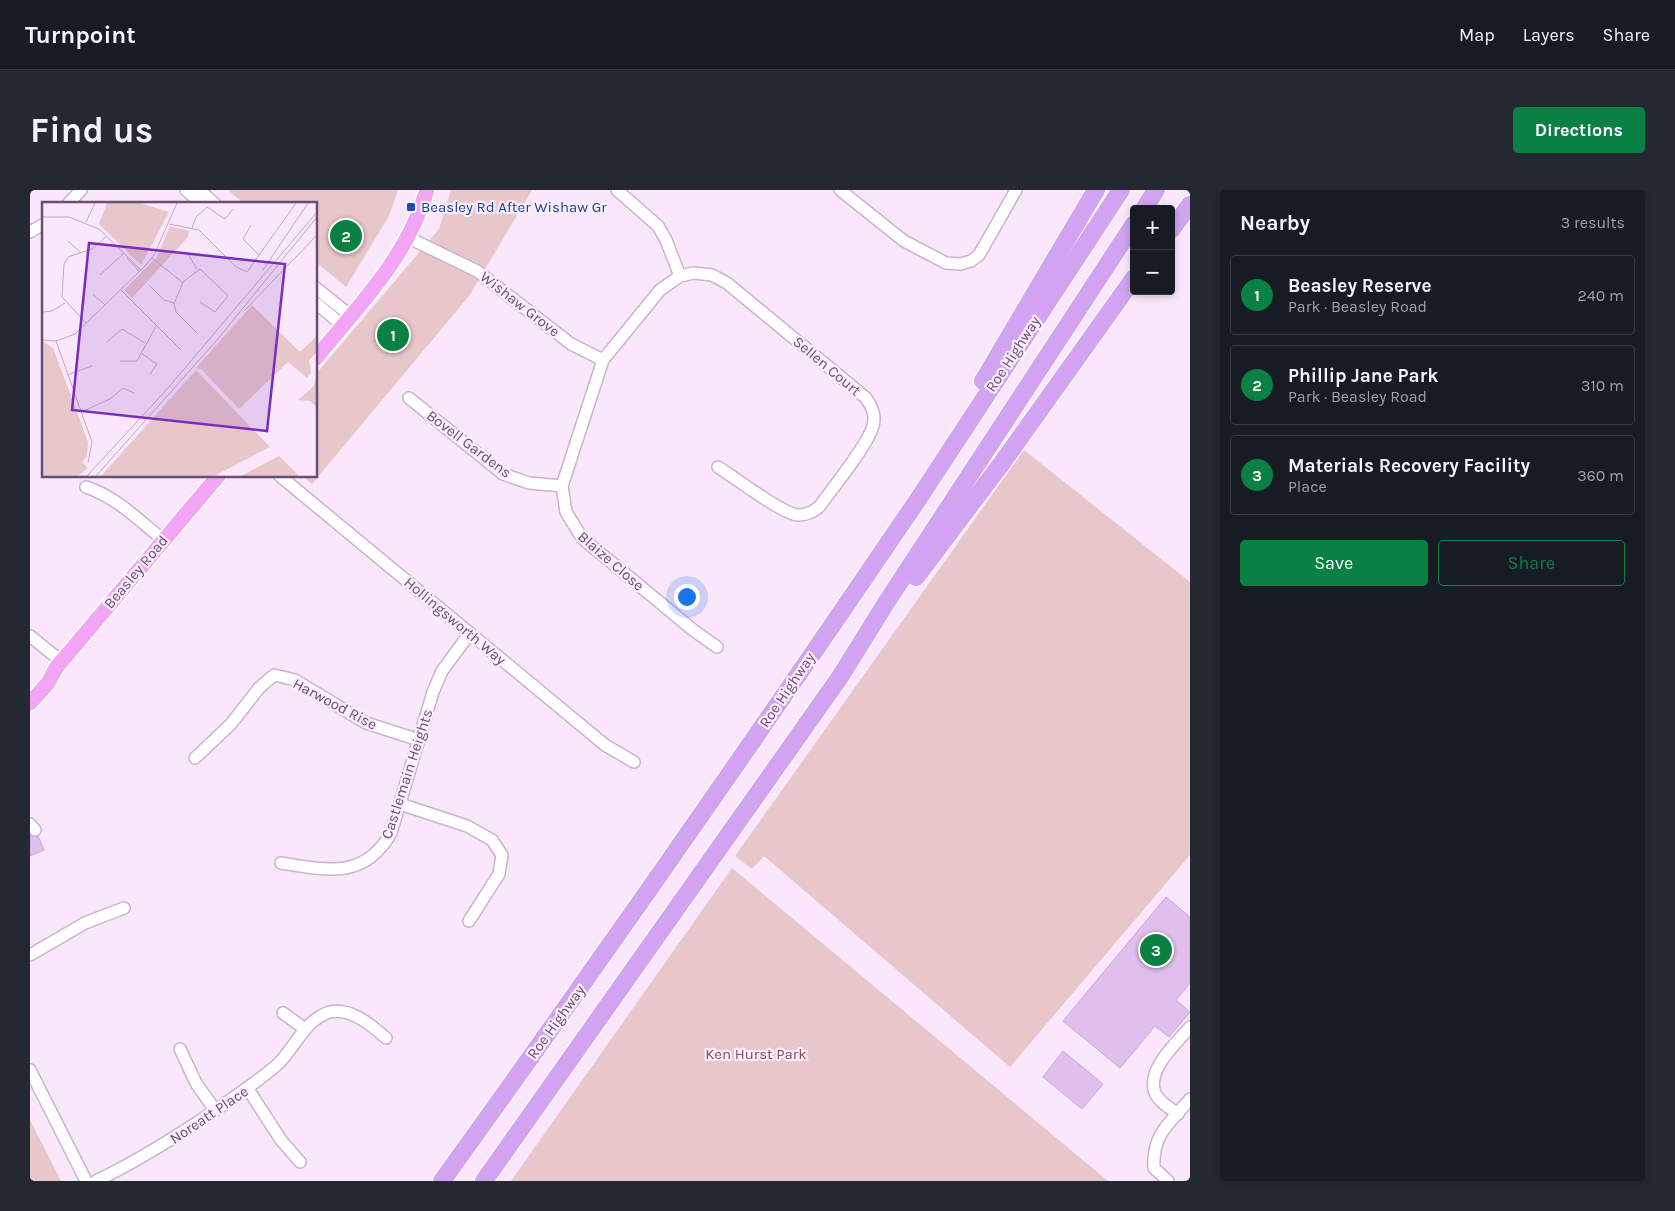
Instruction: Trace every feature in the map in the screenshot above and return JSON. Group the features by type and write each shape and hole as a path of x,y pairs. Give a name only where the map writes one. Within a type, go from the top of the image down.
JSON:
{"highway":[{"path":"920,496 1006,340 1096,190"},
{"name":"Roe Highway","path":"442,1181 582,987 920,496 1121,190"},
{"path":"1147,205 1156,190"},
{"path":"1175,225 1190,206"},
{"name":"Roe Highway","path":"484,1181 840,676 1130,230"},
{"path":"840,676 1002,463 1130,284"}],"main road":[{"path":"318,356 378,283 409,238 427,190"},
{"name":"Beasley Road","path":"30,703 48,683 59,664 216,478"},
{"name":"Beasley Road","path":"30,691 59,664"}],"street":[{"path":"70,202 81,190"},
{"path":"186,190 200,202"},
{"path":"199,190 214,202"},
{"path":"603,360 660,290 680,276 666,240 658,226 617,190"},
{"path":"840,190 904,241 946,264 960,264 971,261 978,255 1016,190"},
{"path":"30,232 42,225"},
{"name":"Wishaw Grove","path":"409,238 477,271 571,344 603,360"},
{"name":"Sellen Court","path":"680,276 694,273 712,275 727,283 866,398 872,406 874,417 869,435 819,507 809,514 796,515 784,510 718,467"},
{"path":"318,290 347,321"},
{"path":"318,304 347,321"},
{"name":"Blaize Close","path":"603,360 562,486 566,512 582,538 692,630 717,647"},
{"name":"Bovell Gardens","path":"409,398 503,474 529,483 562,486"},
{"name":"Hollingsworth Way","path":"282,478 605,745 634,762"},
{"path":"86,487 103,493 117,502 163,540"},
{"name":"Castlemain Heights","path":"281,863 327,870 355,866 370,859 382,849 391,833 442,671 470,634"},
{"path":"30,636 59,664"},
{"name":"Harwood Rise","path":"194,758 231,724 259,688 274,675 295,680 366,723 419,740"},
{"path":"400,804 467,826 492,840 502,855 498,874 469,921"},
{"path":"30,955 85,923 124,908"},
{"name":"Noreatt Place","path":"96,1181 163,1146 248,1089 282,1060 305,1029 318,1017 332,1012 348,1013 366,1022 386,1038"},
{"path":"283,1013 305,1029"},
{"path":"1178,1114 1155,1093 1154,1077 1161,1062 1190,1027"},
{"path":"180,1048 196,1083 215,1110"},
{"path":"30,1070 86,1181"},
{"path":"248,1089 281,1140 300,1162"},
{"path":"1168,1181 1154,1168 1153,1151 1161,1133 1190,1100"}],"green space":[{"path":"228,190 398,190 389,216 346,287 318,264 318,202 243,202"},
{"path":"451,190 532,190 469,296 318,477 318,372 439,229"},
{"path":"1024,450 1190,582 1190,855 1010,1067 764,856 752,869 735,856"},
{"path":"305,478 317,478 312,484"},
{"name":"Ken Hurst Park","path":"732,868 1108,1181 511,1181"},
{"path":"30,1120 61,1181 30,1181"}],"building":[{"path":"30,835 38,836 44,850 30,856"},
{"path":"1166,897 1190,917 1190,983 1176,1000 1190,1012 1169,1037 1155,1026 1120,1068 1063,1021"},
{"path":"1063,1051 1103,1084 1082,1109 1043,1077"}],"place":[{"name":"Beasley Rd After Wishaw Gr","path":"411,207"},
{"name":"Phillip Jane Park","path":"346,236"},
{"name":"Beasley Reserve","path":"393,335"},
{"name":"Materials Recovery Facility","path":"1156,950"}]}
